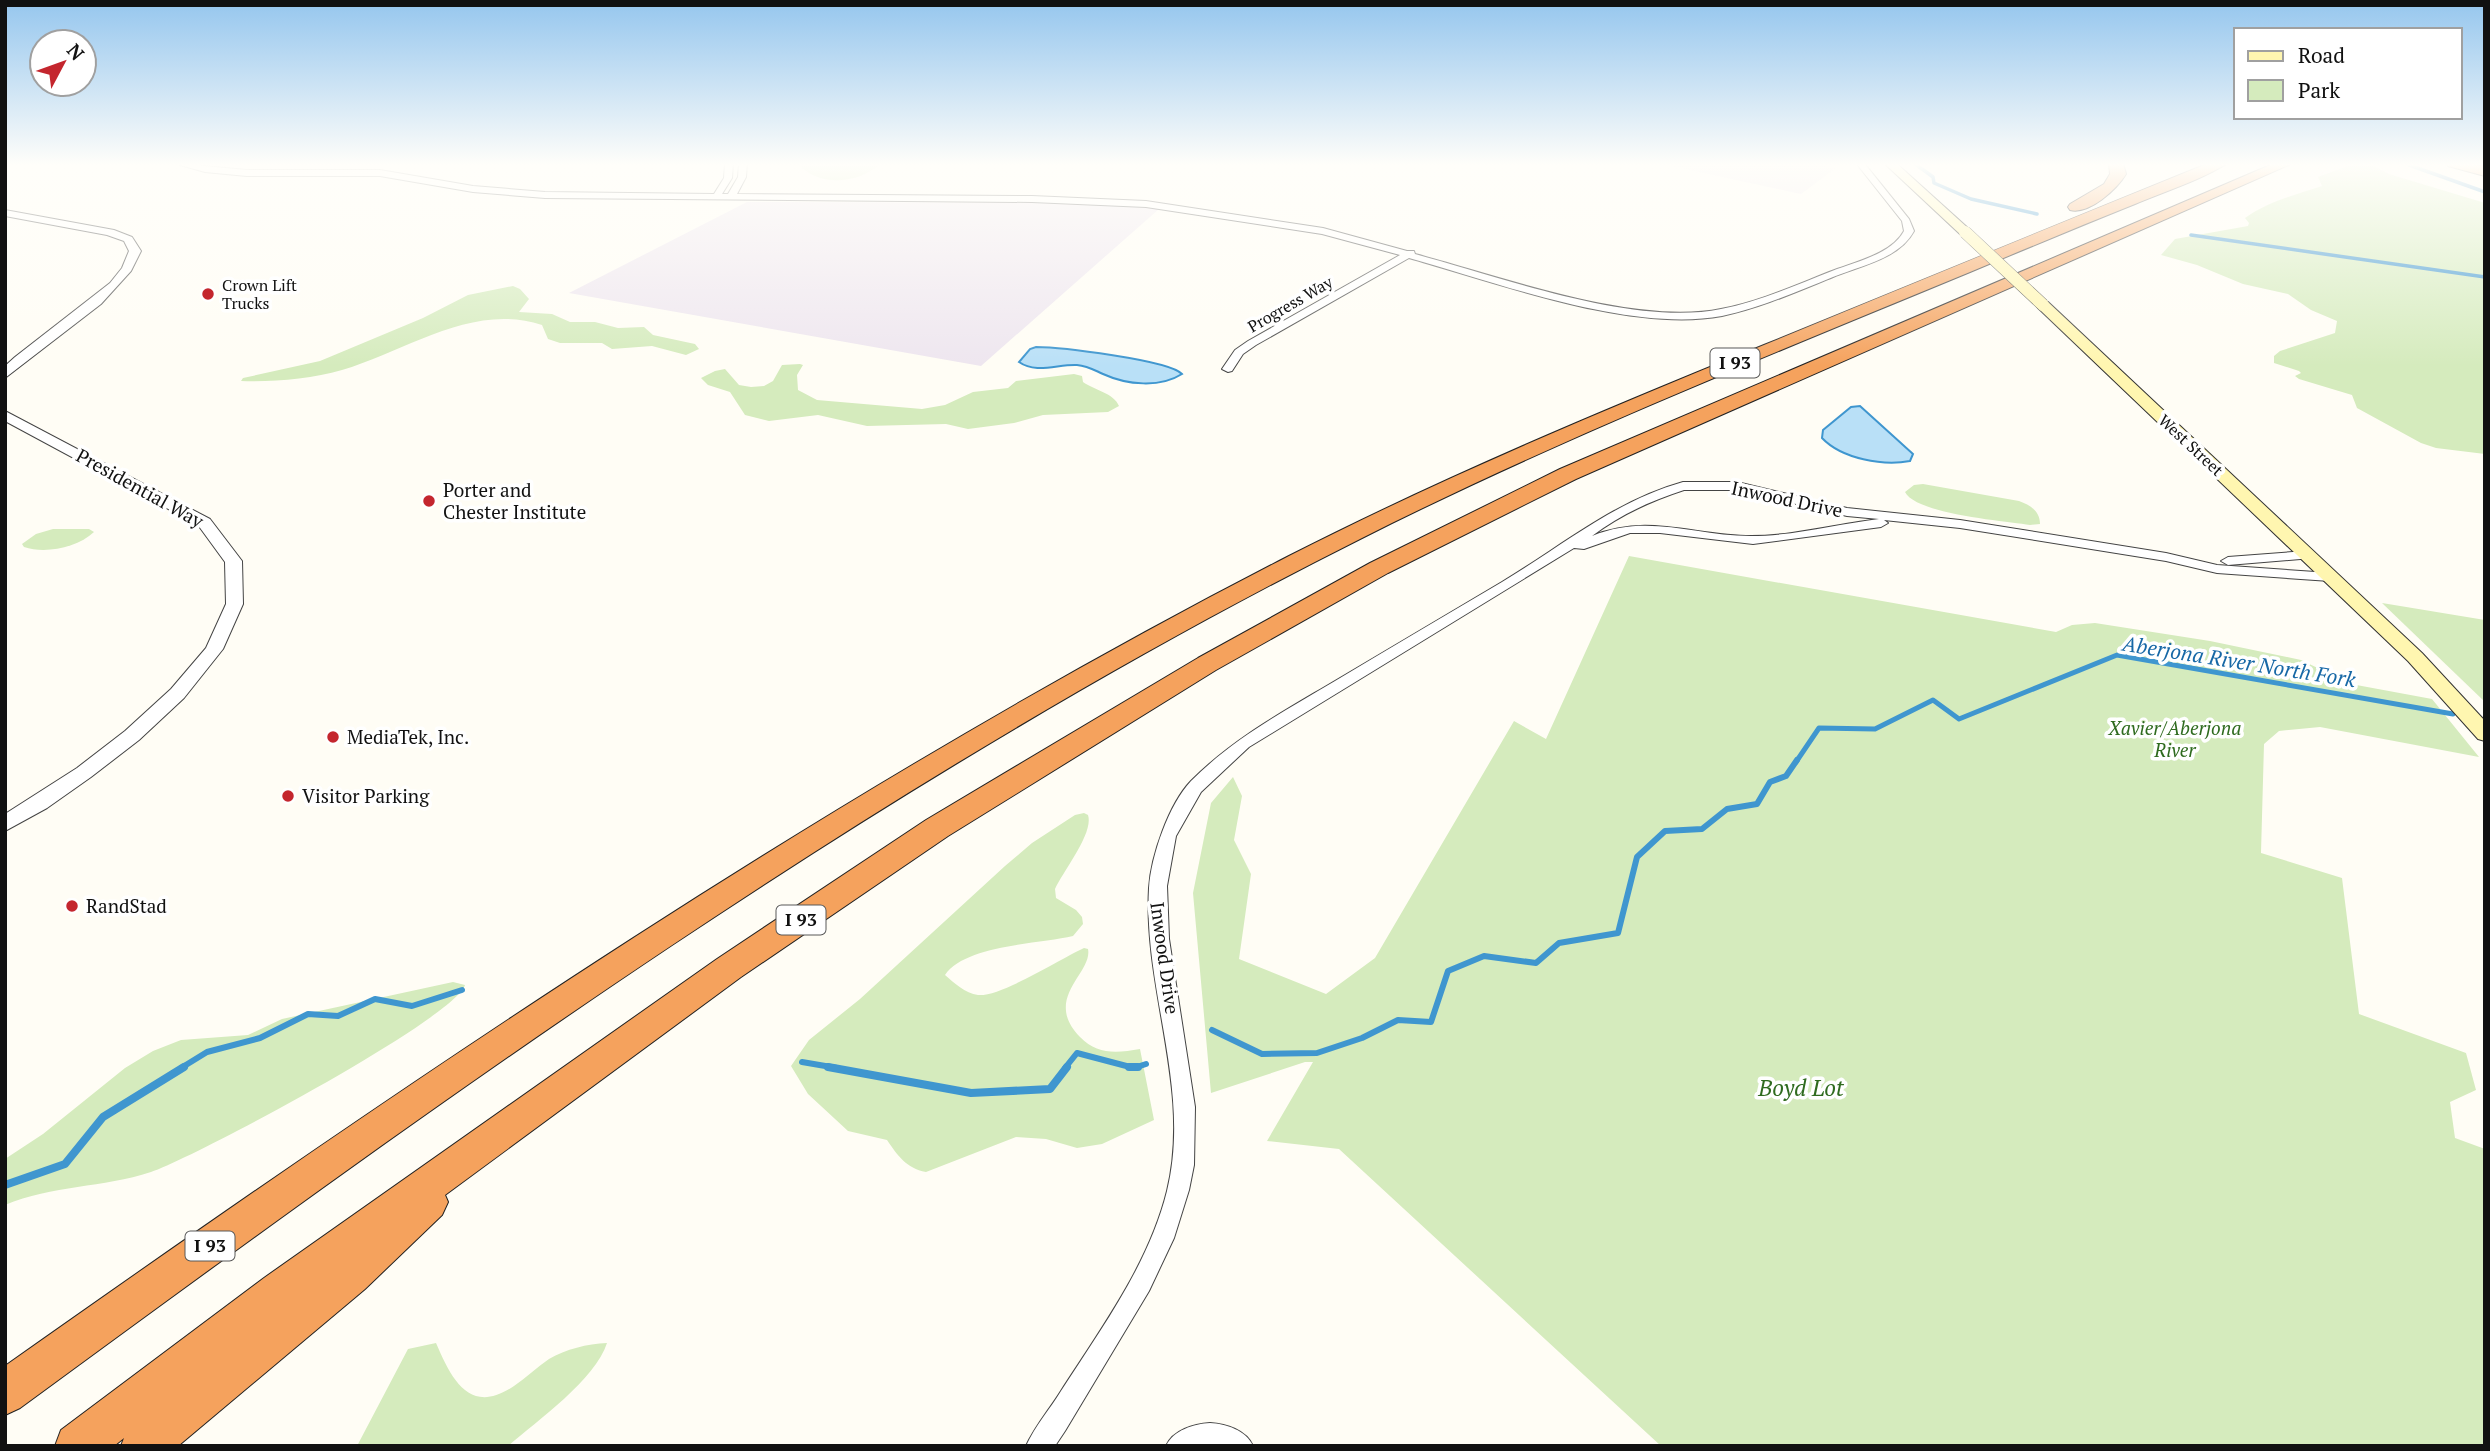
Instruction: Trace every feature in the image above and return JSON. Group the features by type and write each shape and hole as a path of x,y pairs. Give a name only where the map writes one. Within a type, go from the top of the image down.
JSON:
{"highway":[{"path":"2007,251 2034,231"},
{"name":"I 93","path":"8,1391 304,1180 579,992 828,831 1067,687 1286,567 1480,472 2056,231"},
{"name":"I 93","path":"77,1446 268,1300 729,968 937,828 1160,691 1358,579 1495,509 1604,458 2129,231"},
{"path":"143,1446 351,1275 515,1120"}],"main road":[{"name":"West Street","path":"1964,231 2436,678 2485,734"}],"street":[{"path":"5,374 99,299 127,268 135,251 132,243 116,234 98,231"},
{"path":"1316,231 1411,253 1611,310 1666,316 1729,311 1835,274 1883,254 1905,240 1909,231"},
{"name":"Progress Way","path":"1228,369 1239,352 1252,343 1411,253"},
{"name":"Presidential Way","path":"5,415 204,522 217,532 229,550 236,570 237,586 233,610 216,644 171,701 95,766 5,824"},
{"name":"Inwood Drive","path":"1039,1446 1149,1271 1177,1198 1185,1125 1156,895 1158,869 1165,838 1181,804 1215,765 1243,743 1555,556 1609,517 1652,496 1690,485 1737,486 1817,507 1960,524 2166,557 2234,571 2330,577"},
{"name":"Inwood Drive","path":"1555,556 1607,534 1630,529 1662,530 1722,540 1757,540 1911,519"},
{"name":"Inwood Drive","path":"2166,557 2249,561 2307,555"},
{"path":"1179,1446 1192,1438 1215,1434 1240,1446"}],"shaded area":[{"path":"691,231 1134,231 981,366 569,293"}],"green space":[{"path":"2222,231 2485,231 2485,454 2436,448 2421,443 2357,408 2352,395 2299,379 2295,376 2301,373 2299,371 2274,363 2274,356 2280,351 2335,333 2337,321 2311,310 2288,294 2243,284 2197,265 2161,255 2175,239"},
{"path":"513,286 529,299 519,312 552,314 570,322 595,322 618,328 644,327 653,335 695,344 699,349 686,355 652,346 612,349 602,343 560,343 548,339 542,325 516,320 490,320 440,332 366,362 318,376 241,381 243,378 320,361 423,318 468,295"},
{"path":"782,365 803,365 797,375 798,390 817,400 922,409 945,405 973,392 1008,388 1016,381 1074,374 1082,376 1083,382 1113,398 1119,406 1108,412 1043,415 1014,423 968,429 946,424 867,426 818,415 769,421 745,415 730,392 708,385 701,378 725,369 739,385 764,386 773,381"},
{"path":"1923,484 2019,501 2034,509 2040,524 1982,519 1926,506 1912,500 1905,492 1914,485"},
{"path":"53,529 89,529 94,532 70,546 51,550 32,549 22,544 36,534"},
{"name":"Boyd Lot","path":"1629,556 2056,632 2072,625 2095,623 2210,641 2301,660 2351,684 2432,699 2479,757 2320,727 2279,731 2264,744 2261,853 2342,878 2359,1014 2466,1053 2476,1090 2450,1102 2455,1138 2485,1149 2485,1446 1661,1446 1339,1149 1267,1141 1313,1062 1305,1062 1211,1093 1193,893 1211,803 1233,777 1242,796 1234,840 1251,874 1239,959 1326,994 1375,958 1514,721 1546,739"},
{"path":"2382,603 2485,620 2485,702"},
{"path":"1075,815 1088,815 1089,823 1086,832 1055,889 1056,898 1076,910 1082,917 1083,924 1073,936 985,952 955,965 945,975 969,992 988,994 1015,984 1084,948 1088,949 1088,958 1067,998 1066,1010 1070,1023 1080,1037 1100,1050 1115,1052 1140,1049 1154,1120 1102,1144 1077,1148 1046,1139 1016,1137 926,1172 908,1164 887,1140 848,1131 808,1094 791,1066 809,1040 860,999 1032,843"},
{"path":"453,982 465,985 450,1002 417,1026 320,1086 177,1161 133,1177 59,1190 5,1205 5,1159 43,1134 125,1068 153,1051 181,1040 248,1035 282,1019"},
{"path":"436,1343 449,1370 464,1390 486,1397 514,1386 556,1355 607,1343 601,1357 578,1385 508,1446 357,1446 408,1349"}],"water":[{"path":"1036,347 1136,359 1182,374 1154,383 1133,383 1081,366 1040,368 1019,362 1030,349"},
{"path":"1860,406 1913,454 1910,461 1863,459 1840,451 1822,438 1823,430 1851,407"}],"waterway":[{"path":"2191,235 2485,277"},
{"name":"Aberjona River North Fork","path":"1796,762 1819,728 1875,729 1933,700 1959,719 2117,655 2453,714"},
{"name":"Aberjona River North Fork","path":"1212,1030 1262,1054 1317,1053 1362,1038 1398,1020 1431,1022 1448,971 1484,956 1536,963 1559,943 1618,933 1637,857 1665,831 1702,829 1727,809 1757,804 1770,782 1786,776 1797,760"},
{"name":"Aberjona River North Fork","path":"181,1068 207,1052 260,1038 308,1014 338,1016 375,999 412,1006 462,990"},
{"name":"Aberjona River North Fork","path":"1065,1068 1077,1053 1130,1067"},
{"name":"Aberjona River North Fork","path":"802,1062 837,1068"},
{"name":"Aberjona River North Fork","path":"1137,1067 1146,1064"},
{"name":"Aberjona River North Fork","path":"5,1185 65,1164 103,1117 184,1067"},
{"name":"Aberjona River North Fork","path":"828,1067 971,1093 1050,1089 1067,1067"},
{"name":"Aberjona River North Fork","path":"1130,1067 1137,1067"},
{"name":"Aberjona River North Fork","path":"1130,1067 1137,1067"}],"place":[{"name":"Crown Lift Trucks","path":"208,294"},
{"name":"Porter and Chester Institute","path":"429,501"},
{"name":"MediaTek, Inc.","path":"333,737"},
{"name":"Visitor Parking","path":"288,796"},
{"name":"RandStad","path":"72,906"}],"park label":[{"name":"Xavier/Aberjona River","path":"2175,739"}]}
